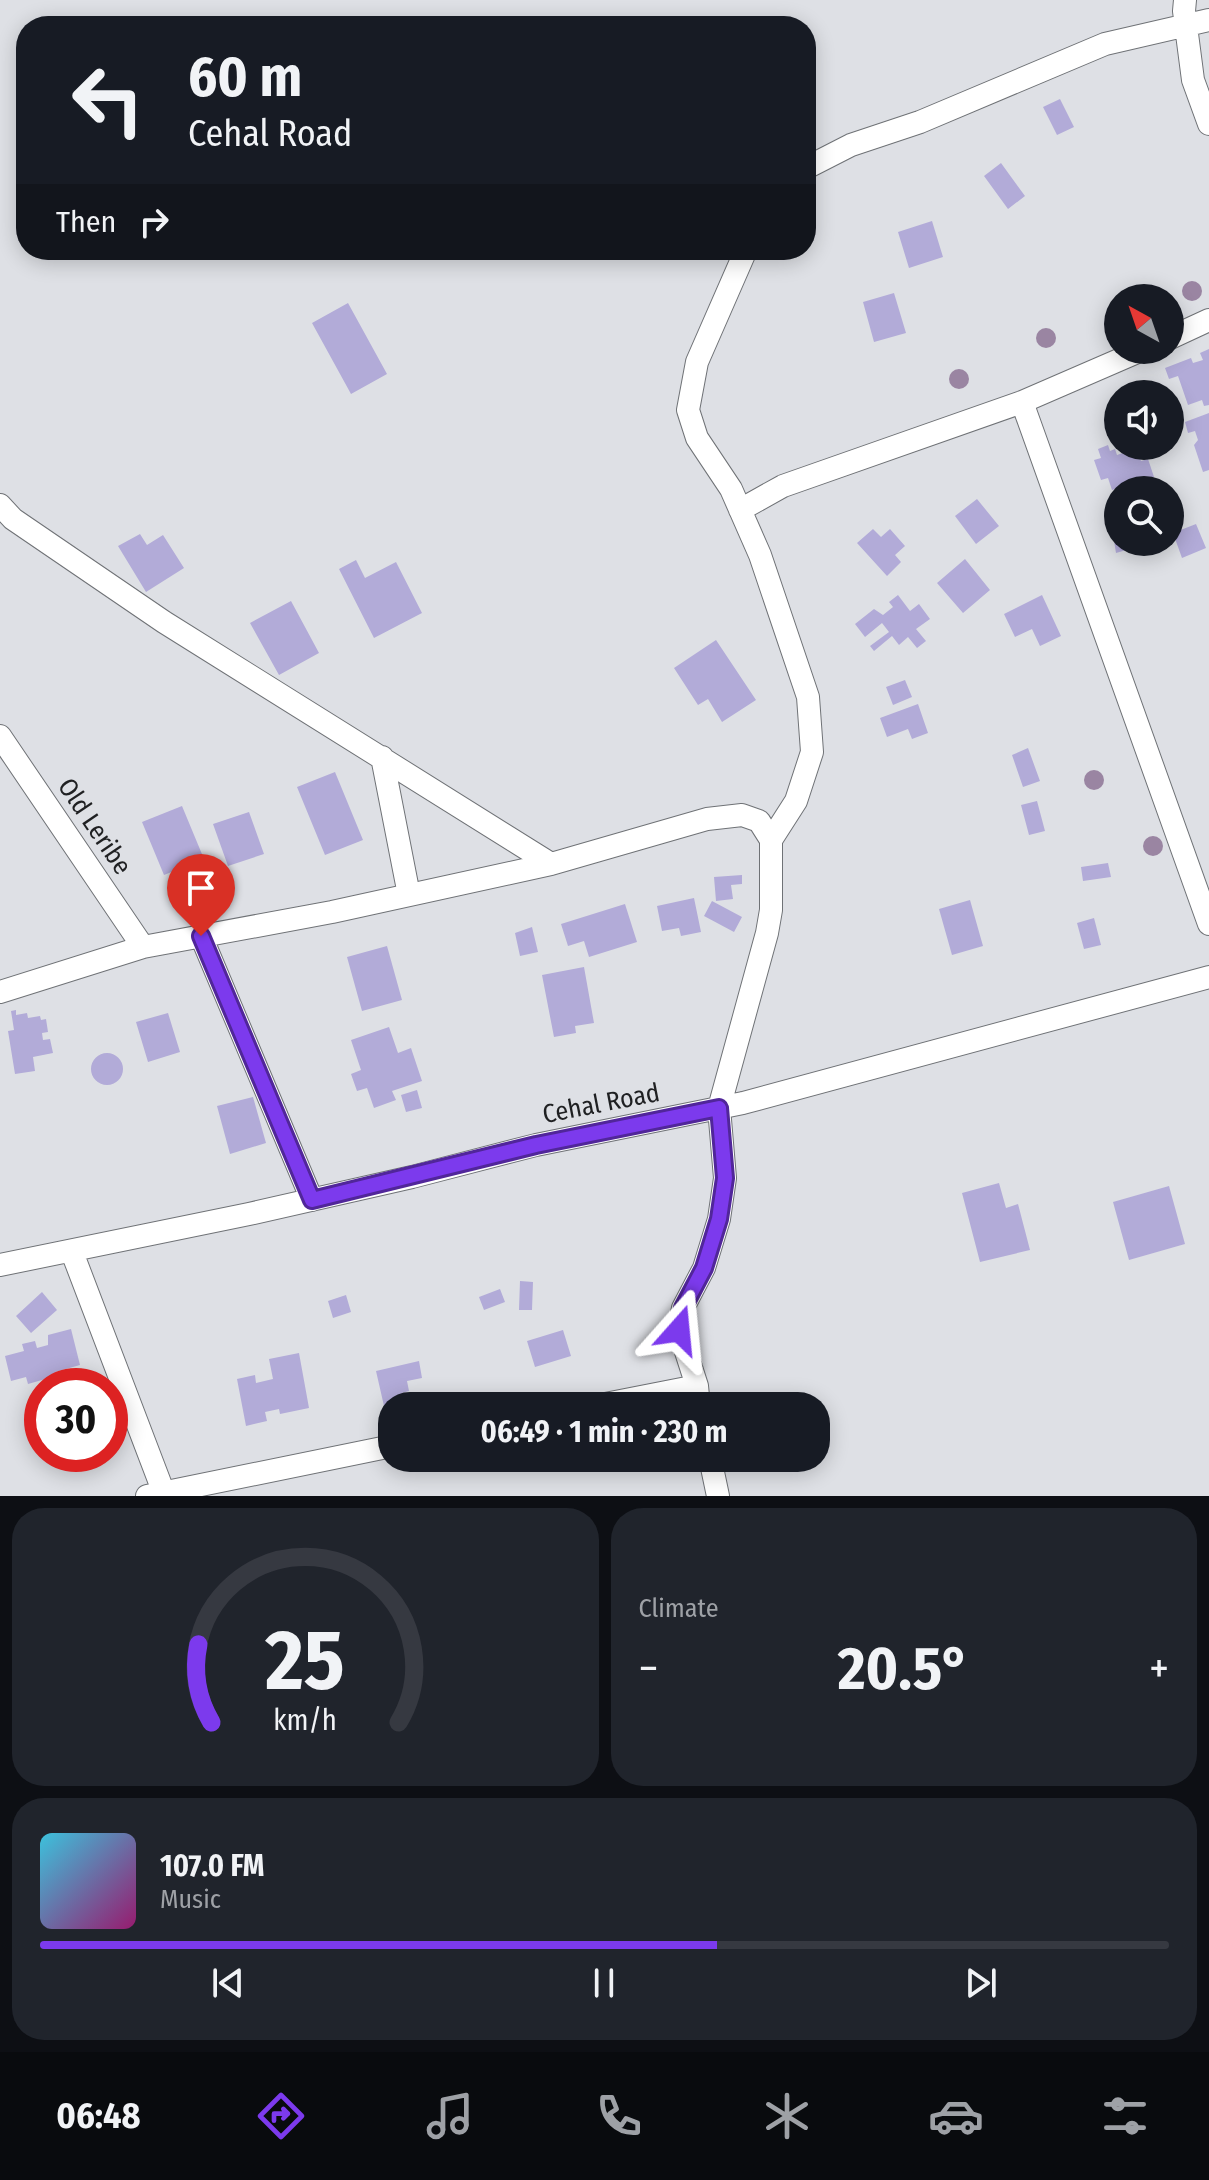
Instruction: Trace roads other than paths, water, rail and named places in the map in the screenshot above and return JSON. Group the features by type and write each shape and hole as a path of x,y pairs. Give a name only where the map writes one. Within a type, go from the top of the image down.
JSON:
{"street":[{"path":"1185,0 1193,80 1209,124"},
{"path":"816,163 851,145 920,122 1105,44 1209,20"},
{"path":"742,260 697,362 688,410 697,438 731,489 760,555 808,697 812,752 796,801 771,840"},
{"path":"1184,332 1209,320"},
{"path":"740,510 783,486 1022,402 1110,364"},
{"path":"1022,402 1209,924"},
{"path":"0,505 13,519 164,622 551,864"},
{"name":"Old Leribe","path":"0,736 143,947"},
{"path":"382,757 409,895"},
{"path":"0,992 143,947 551,864 707,819 742,815 759,821 771,840 771,910 719,1108 725,1178 719,1219 704,1268 683,1308 679,1330 697,1392"},
{"path":"201,936 312,1200"},
{"name":"Cehal Road","path":"0,1265 312,1200 536,1145 719,1108 1209,977"},
{"path":"72,1252 159,1495 378,1449"},
{"path":"713,1472 718,1496"}]}
